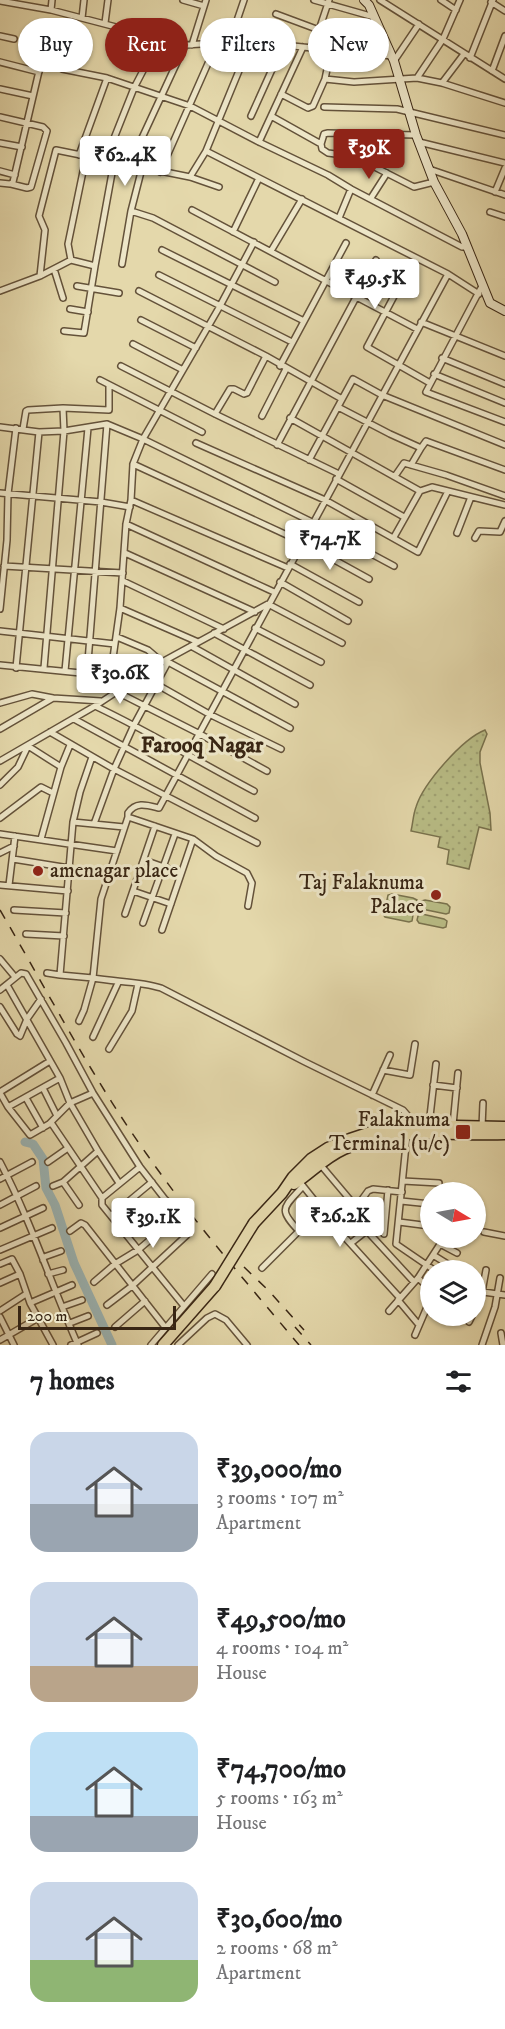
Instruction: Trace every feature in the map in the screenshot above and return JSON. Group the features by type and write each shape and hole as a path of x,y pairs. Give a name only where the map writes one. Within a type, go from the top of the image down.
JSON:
{"highway":[{"path":"163,1345 215,1286 254,1223 282,1193 293,1177 310,1160 328,1148 429,1126 505,1126"},
{"path":"408,1129 456,1135 505,1134"},
{"path":"282,1193 301,1183 319,1163 351,1142"}],"street":[{"path":"51,10 52,0"},
{"path":"0,1 21,3 82,18 84,0"},
{"path":"106,18 108,0"},
{"path":"183,0 205,3 192,45"},
{"path":"238,18 244,0"},
{"path":"314,0 374,17"},
{"path":"364,0 369,5 393,58 417,138 434,182 462,234 481,290 490,303 505,311"},
{"path":"380,0 505,79"},
{"path":"441,0 456,10"},
{"path":"417,78 443,39 460,0"},
{"path":"470,58 491,1 505,11"},
{"path":"323,18 329,3"},
{"path":"276,14 308,26"},
{"path":"93,20 105,23"},
{"path":"393,58 419,24"},
{"path":"0,36 14,39"},
{"path":"492,71 505,36"},
{"path":"188,45 200,44"},
{"path":"296,46 308,48"},
{"path":"259,142 303,47"},
{"path":"442,83 464,54"},
{"path":"389,57 393,58"},
{"path":"0,62 18,67"},
{"path":"11,183 15,175 39,72"},
{"path":"77,72 107,78 190,105 328,175 462,247 467,247"},
{"path":"105,160 134,88 144,72"},
{"path":"129,166 172,72"},
{"path":"160,172 204,72"},
{"path":"190,177 207,151 239,72"},
{"path":"251,116 271,72"},
{"path":"281,94 311,108 326,72"},
{"path":"79,155 107,78"},
{"path":"325,79 354,82 417,78 442,83 505,103"},
{"path":"0,89 33,96"},
{"path":"324,107 390,108 505,135"},
{"path":"271,116 321,144"},
{"path":"0,117 43,127 47,133 31,187 27,189 11,183 0,183"},
{"path":"343,155 325,153 321,144 324,135 328,133 417,138 505,163"},
{"path":"0,143 22,147"},
{"path":"40,276 45,231 39,216 57,150 190,177 219,187"},
{"path":"207,151 481,290"},
{"path":"71,260 68,244 86,156"},
{"path":"359,159 414,187 434,182"},
{"path":"64,331 84,333 114,162"},
{"path":"122,264 142,168"},
{"path":"495,192 505,168"},
{"path":"429,169 505,195"},
{"path":"0,171 15,175"},
{"path":"371,198 387,172"},
{"path":"233,232 259,178"},
{"path":"339,218 351,189"},
{"path":"271,251 302,199"},
{"path":"192,210 417,329"},
{"path":"131,212 153,218 275,282"},
{"path":"490,212 505,217"},
{"path":"131,681 112,665 123,582 126,524 133,464 143,439 254,242"},
{"path":"280,366 346,243"},
{"path":"162,250 304,321"},
{"path":"0,291 40,276 71,260 95,266"},
{"path":"277,445 376,260"},
{"path":"54,269 63,298"},
{"path":"79,1021 93,978 100,899 128,813 135,806 142,804 159,808 448,274"},
{"path":"159,275 292,342"},
{"path":"401,283 367,347 430,383"},
{"path":"77,286 119,293"},
{"path":"481,290 442,358 426,392 505,422"},
{"path":"139,291 207,328 266,356 280,366 342,399"},
{"path":"70,309 88,312"},
{"path":"141,320 196,348"},
{"path":"421,322 505,356"},
{"path":"133,344 183,370"},
{"path":"215,414 230,389 247,393 266,356"},
{"path":"442,358 505,384"},
{"path":"122,366 309,460 404,517"},
{"path":"262,416 286,369"},
{"path":"435,375 505,403"},
{"path":"309,460 353,379 382,395 505,445"},
{"path":"100,380 202,432"},
{"path":"23,429 28,410 63,408 109,410 109,386"},
{"path":"338,407 421,447"},
{"path":"44,668 64,431 63,408"},
{"path":"290,418 420,491 432,488 505,505"},
{"path":"87,674 107,424"},
{"path":"0,427 39,432 64,431 107,424 143,439 312,522 394,566"},
{"path":"0,609 7,540 8,494 16,428"},
{"path":"65,671 88,428"},
{"path":"16,668 39,432"},
{"path":"411,465 426,441 505,470"},
{"path":"196,443 325,500 418,552 448,492"},
{"path":"394,476 404,463 505,495"},
{"path":"133,464 302,542 369,579"},
{"path":"394,537 420,491"},
{"path":"0,493 130,503 289,566 359,602"},
{"path":"457,532 471,497"},
{"path":"475,538 479,531 502,531 503,521 505,521"},
{"path":"126,524 274,592"},
{"path":"0,540 7,540"},
{"path":"125,553 255,612"},
{"path":"4,566 123,573"},
{"path":"123,582 224,629"},
{"path":"280,582 348,621"},
{"path":"0,761 102,702 131,681 268,604"},
{"path":"268,604 342,643"},
{"path":"120,608 198,642"},
{"path":"255,628 321,662"},
{"path":"0,631 115,644"},
{"path":"214,633 310,684"},
{"path":"117,637 148,650 290,728"},
{"path":"191,646 295,704"},
{"path":"94,824 114,769 166,661"},
{"path":"0,665 101,675"},
{"path":"156,684 208,714 281,749"},
{"path":"117,692 267,771"},
{"path":"0,703 32,694 102,702"},
{"path":"0,729 52,698"},
{"path":"95,706 254,791"},
{"path":"74,719 255,818"},
{"path":"50,732 114,769 257,843"},
{"path":"41,839 61,766 70,745"},
{"path":"28,746 61,766"},
{"path":"0,785 18,767 28,746"},
{"path":"60,975 73,822 92,757"},
{"path":"0,818 40,787 53,793"},
{"path":"128,817 193,839 216,856 247,873 252,883 248,906"},
{"path":"73,822 124,827"},
{"path":"125,914 155,826"},
{"path":"0,834 117,851"},
{"path":"143,924 175,834"},
{"path":"9,885 15,836"},
{"path":"162,930 193,839"},
{"path":"0,854 14,846"},
{"path":"13,859 69,868"},
{"path":"144,860 181,873"},
{"path":"0,885 68,891"},
{"path":"133,891 171,904"},
{"path":"14,910 66,913"},
{"path":"26,934 64,936"},
{"path":"0,959 15,977"},
{"path":"0,990 15,977 25,973 66,1042 93,1094 140,1167 188,1229 187,1235 153,1268 107,1305"},
{"path":"47,973 152,985 161,988 403,1110 409,1117 396,1244 420,1260"},
{"path":"93,1036 118,982"},
{"path":"109,1049 132,1011 138,984"},
{"path":"7,985 60,1078 70,1103 119,1183"},
{"path":"0,1007 19,1036 27,1019 41,999"},
{"path":"383,1070 410,1075 415,1044"},
{"path":"372,1095 390,1054"},
{"path":"50,1061 0,1093 30,1135 49,1124 70,1103 93,1094"},
{"path":"429,1126 436,1064"},
{"path":"453,1127 458,1073"},
{"path":"8,1107 60,1078"},
{"path":"433,1085 457,1088"},
{"path":"43,1088 57,1116"},
{"path":"26,1098 43,1128"},
{"path":"482,1127 483,1103"},
{"path":"49,1124 52,1124 102,1198"},
{"path":"48,1162 68,1148"},
{"path":"53,1186 63,1182 98,1151"},
{"path":"0,1162 34,1234 55,1292 70,1323 75,1344 98,1333"},
{"path":"0,1179 32,1162"},
{"path":"319,1163 357,1208"},
{"path":"140,1167 102,1198 101,1204 184,1306"},
{"path":"403,1181 422,1182"},
{"path":"63,1182 79,1205"},
{"path":"111,1216 152,1182"},
{"path":"299,1231 289,1220 285,1207 301,1183 419,1325 415,1335"},
{"path":"0,1204 36,1186"},
{"path":"339,1231 368,1191 373,1189 402,1192"},
{"path":"384,1234 388,1190"},
{"path":"125,1233 166,1200"},
{"path":"401,1201 420,1203"},
{"path":"0,1228 42,1208"},
{"path":"94,1282 115,1264 138,1250 178,1215"},
{"path":"262,1268 308,1222"},
{"path":"399,1222 420,1225"},
{"path":"70,1231 81,1223 85,1225 165,1327"},
{"path":"0,1250 52,1228"},
{"path":"351,1243 364,1232 368,1232 420,1283"},
{"path":"486,1232 505,1236"},
{"path":"430,1260 437,1248"},
{"path":"448,1248 457,1253"},
{"path":"43,1260 44,1257 61,1251"},
{"path":"433,1255 440,1260"},
{"path":"0,1264 12,1259 30,1303 52,1343 45,1345"},
{"path":"48,1274 63,1270"},
{"path":"0,1283 20,1274"},
{"path":"151,1345 212,1274"},
{"path":"389,1311 420,1275"},
{"path":"482,1345 495,1307 500,1278"},
{"path":"30,1303 72,1285"},
{"path":"486,1293 505,1295"},
{"path":"0,1311 26,1294"},
{"path":"62,1307 82,1300"},
{"path":"115,1327 145,1301"},
{"path":"178,1345 207,1318 215,1314 226,1320 247,1345"},
{"path":"70,1323 88,1316"},
{"path":"0,1317 14,1345"},
{"path":"0,1340 38,1318"},
{"path":"501,1333 502,1345"}],"green space":[{"path":"485,730 487,734 480,752 480,763 491,830 479,827 469,869 447,864 449,850 438,847 440,837 411,831 415,810 426,787 455,752"},
{"path":"388,895 417,900 415,906 412,908 388,903"},
{"path":"421,901 447,904 450,907 449,913 422,909"},
{"path":"384,909 410,912 413,915 412,921 385,917"},
{"path":"422,914 444,919 447,921 446,927 419,923 418,916"}],"waterway":[{"path":"25,1142 33,1144 43,1159 46,1188 55,1205 74,1263 112,1345"}],"railway":[{"path":"0,910 89,1066 128,1126 202,1228 299,1345"},
{"path":"244,1267 304,1330"},
{"path":"295,1327 311,1345"}],"place":[{"name":"amenagar place","path":"38,871"},
{"name":"Taj Falaknuma Palace","path":"436,895"},
{"name":"Falaknuma Terminal (u/c)","path":"463,1132"}],"district":[{"name":"Farooq Nagar","path":"202,745"}]}
